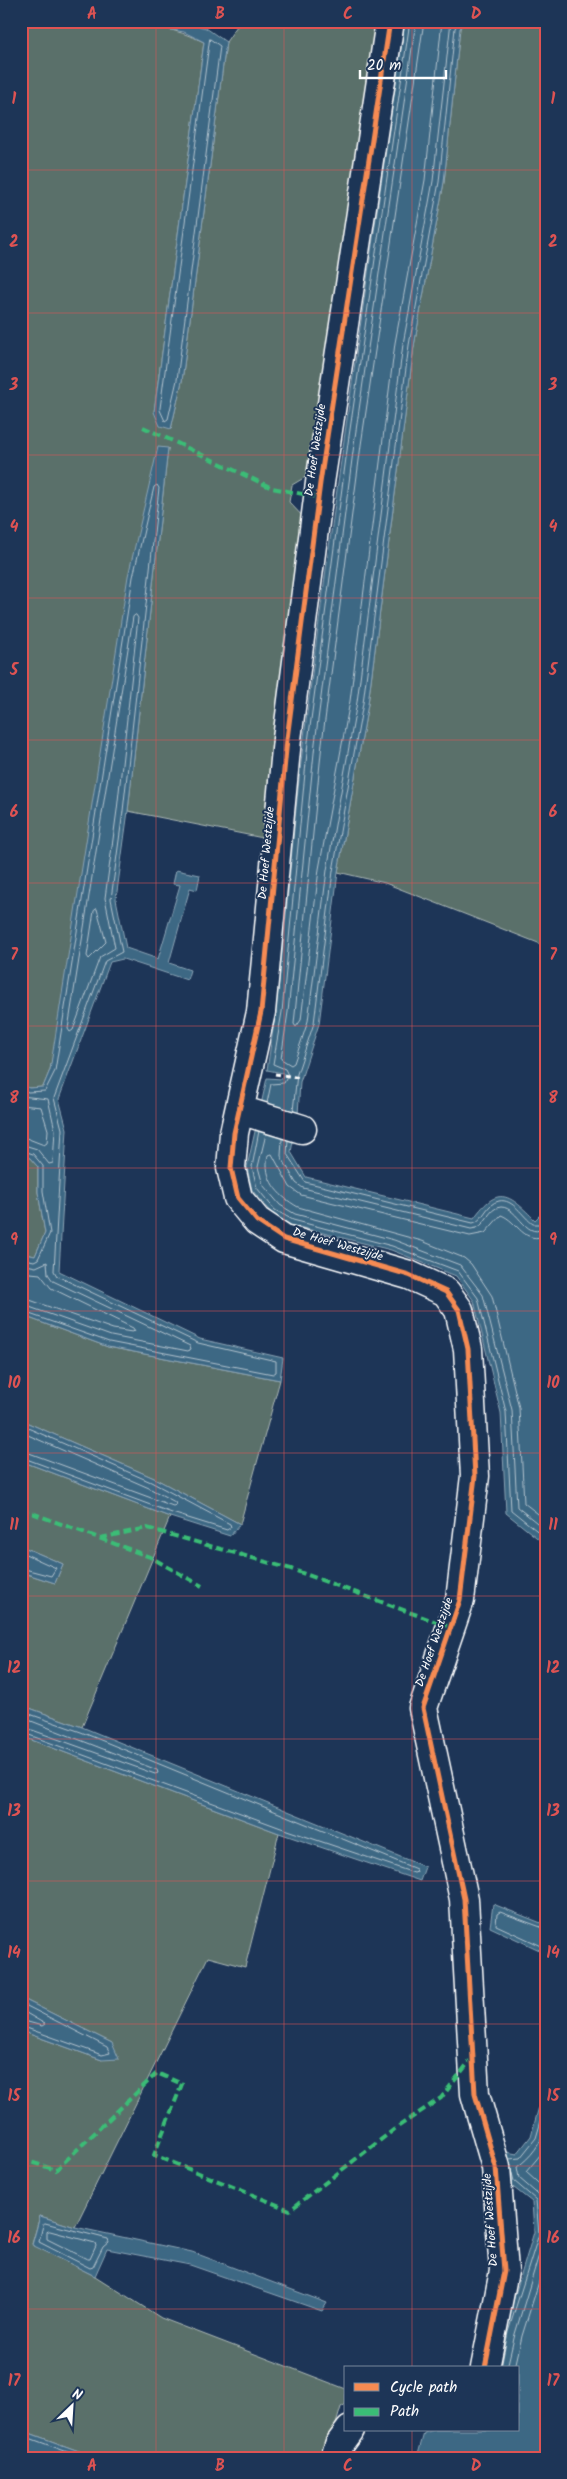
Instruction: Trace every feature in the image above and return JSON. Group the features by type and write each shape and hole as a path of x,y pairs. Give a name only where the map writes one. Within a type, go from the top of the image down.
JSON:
{"street":[{"name":"De Hoef Westzijde","path":"390,21 320,483 287,739 250,1113 234,1133 231,1168 238,1198 257,1221 284,1239 409,1275 446,1292 460,1310 468,1349 475,1476 460,1600 423,1708 464,1898 475,2094 496,2167 504,2271 484,2366"},
{"path":"250,1113 302,1129"},
{"path":"335,2458 339,2444 348,2432"}],"path":[{"path":"281,1075 302,1078"}],"green space":[{"path":"21,21 114,21 138,23 183,33 204,42 154,412 171,429 182,381 226,42 237,26 249,21 382,21 312,473 292,485 289,502 306,520 268,839 128,811 168,448 50,1070 43,1087 29,1088 21,1084"},
{"path":"467,21 546,21 546,946 385,883 338,872 368,704 414,346 444,182 460,28"},
{"path":"21,1154 30,1158 38,1167 38,1192 45,1233 35,1256 21,1253"},
{"path":"21,1315 108,1347 280,1380 240,1524 154,1478 21,1420"},
{"path":"21,1461 170,1517 82,1727 21,1705 21,1572 55,1583 63,1564 21,1546"},
{"path":"21,1736 279,1833 245,1967 208,1957 75,2227 40,2216 32,2244 95,2276 161,2318 344,2388 344,2405 341,2407 326,2458 98,2458 21,2430 21,2031 102,2060 112,2043 21,1998"}],"water":[{"path":"117,21 179,21 206,28 226,42 182,381 171,429 160,426 154,412 204,42 184,32"},
{"path":"405,21 467,21 460,28 444,182 414,346 368,704 338,872 319,1024 300,1082 298,1115 291,1152 306,1177 474,1218 482,1207 497,1197 511,1199 535,1220 546,1209 546,1545 506,1513 501,1413 474,1301 456,1276 391,1250 291,1225 272,1214 252,1190 247,1167 267,1078 282,1079 283,1073 267,1070 283,946 299,779 340,468"},
{"path":"158,447 168,448 128,811 116,899 126,948 158,959 180,885 173,884 176,870 200,875 197,890 190,888 169,963 190,970 187,980 123,959 110,962 59,1099 67,1129 59,1271 200,1339 283,1358 280,1380 108,1347 21,1315 21,1253 35,1256 45,1233 38,1192 38,1167 30,1158 21,1154 21,1084 29,1088 43,1087 50,1070 128,576"},
{"path":"21,1420 154,1478 240,1524 230,1536 170,1517 21,1461"},
{"path":"21,1546 63,1564 55,1583 21,1572"},
{"path":"21,1705 82,1727 425,1867 420,1881 279,1833 21,1736"},
{"path":"493,1904 546,1925 546,1953 490,1927"},
{"path":"21,1998 112,2043 119,2059 102,2060 21,2031"},
{"path":"546,2081 546,2458 417,2458 424,2433 427,2432 520,2432 520,2366 495,2366 534,2232 532,2202 509,2184 501,2151 517,2154 531,2136"},
{"path":"40,2216 75,2227 192,2252 327,2303 322,2311 190,2265 107,2249 95,2276 32,2245"},
{"path":"21,2430 98,2458 28,2458 21,2455"}],"marked path":[{"path":"143,427 272,488 318,497"},
{"path":"21,1509 150,1557 202,1586"},
{"path":"100,1538 147,1528 291,1569 450,1627"},
{"path":"21,2159 56,2170 157,2073 182,2084 154,2155 290,2210 396,2128 441,2098 473,2057"}],"cycle path":[{"path":"390,21 320,483 287,739 261,1012 234,1133 231,1168 238,1198 257,1221 284,1239 409,1275 446,1292 459,1310 468,1349 475,1476 460,1600 423,1708 464,1899 475,2094 496,2167 504,2271 485,2366"}]}
